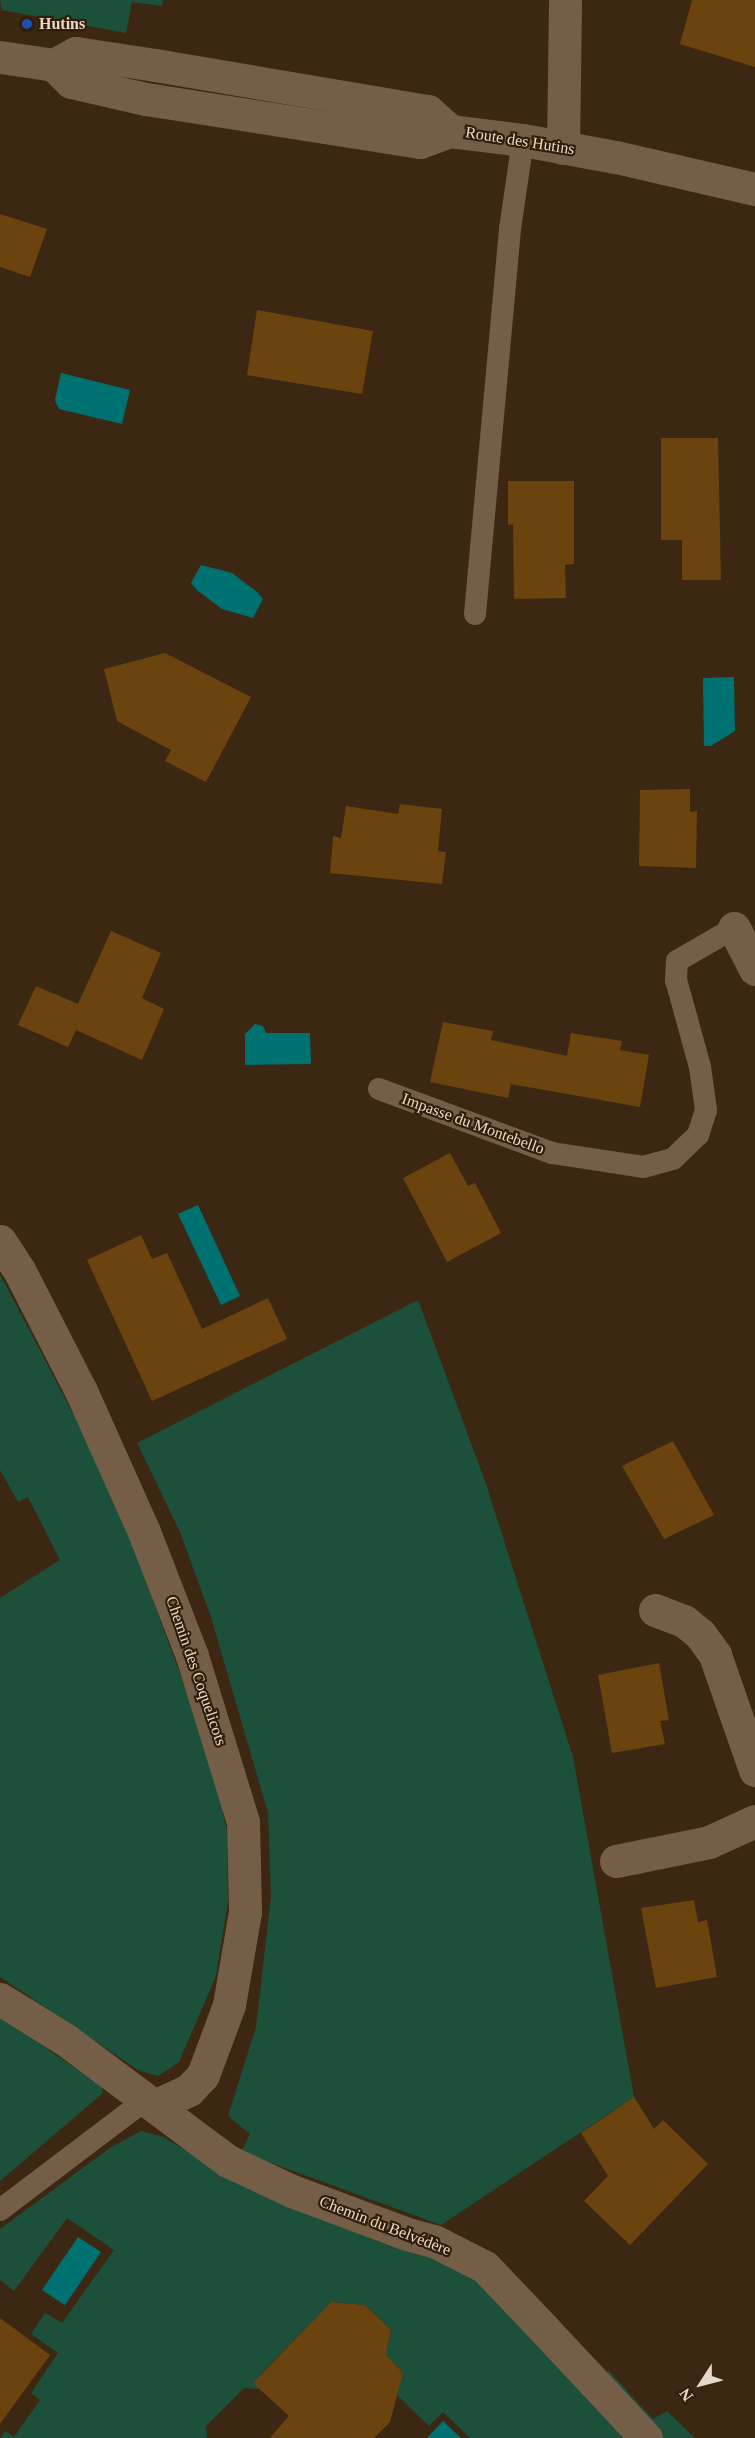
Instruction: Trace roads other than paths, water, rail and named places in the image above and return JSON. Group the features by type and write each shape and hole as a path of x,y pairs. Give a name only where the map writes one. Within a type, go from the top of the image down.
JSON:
{"street":[{"path":"563,148 565,0"},
{"path":"0,57 54,65 76,53 428,111 450,131"},
{"name":"Route des Hutins","path":"54,65 70,82 179,103 420,142 450,131 523,140 755,189"},
{"path":"179,103 195,73"},
{"name":"Impasse du Montebello","path":"734,928 755,969"},
{"name":"Chemin des Coquelicots","path":"0,1241 19,1270 81,1391 144,1532 192,1656 243,1822 245,1912 229,2005 203,2075 189,2090 153,2102"},
{"path":"656,1610 684,1621 700,1634 715,1655 755,1770"},
{"path":"616,1861 709,1842 755,1821"},
{"name":"Chemin du Belvédère","path":"0,1999 153,2102 228,2161 292,2191 406,2234 434,2241 485,2267 646,2438"}],"lane":[{"path":"475,615 510,229 523,140"},
{"name":"Impasse du Montebello","path":"379,1089 552,1154 643,1167 663,1163 698,1134 706,1110 700,1066 676,980 677,961 734,928"},
{"path":"0,2210 153,2102"}],"water":[{"path":"61,373 130,390 122,424 59,409 55,400"},
{"path":"201,565 232,573 257,592 263,599 253,618 222,609 197,590 191,583"},
{"path":"734,677 735,731 711,746 704,746 703,678"},
{"path":"255,1024 263,1026 266,1033 310,1033 311,1064 245,1065 245,1034"},
{"path":"198,1205 240,1296 221,1305 178,1214"},
{"path":"78,2237 101,2252 65,2305 42,2290"},
{"path":"443,2421 461,2438 427,2438"}],"place":[{"name":"Hutins","path":"27,24"}]}
